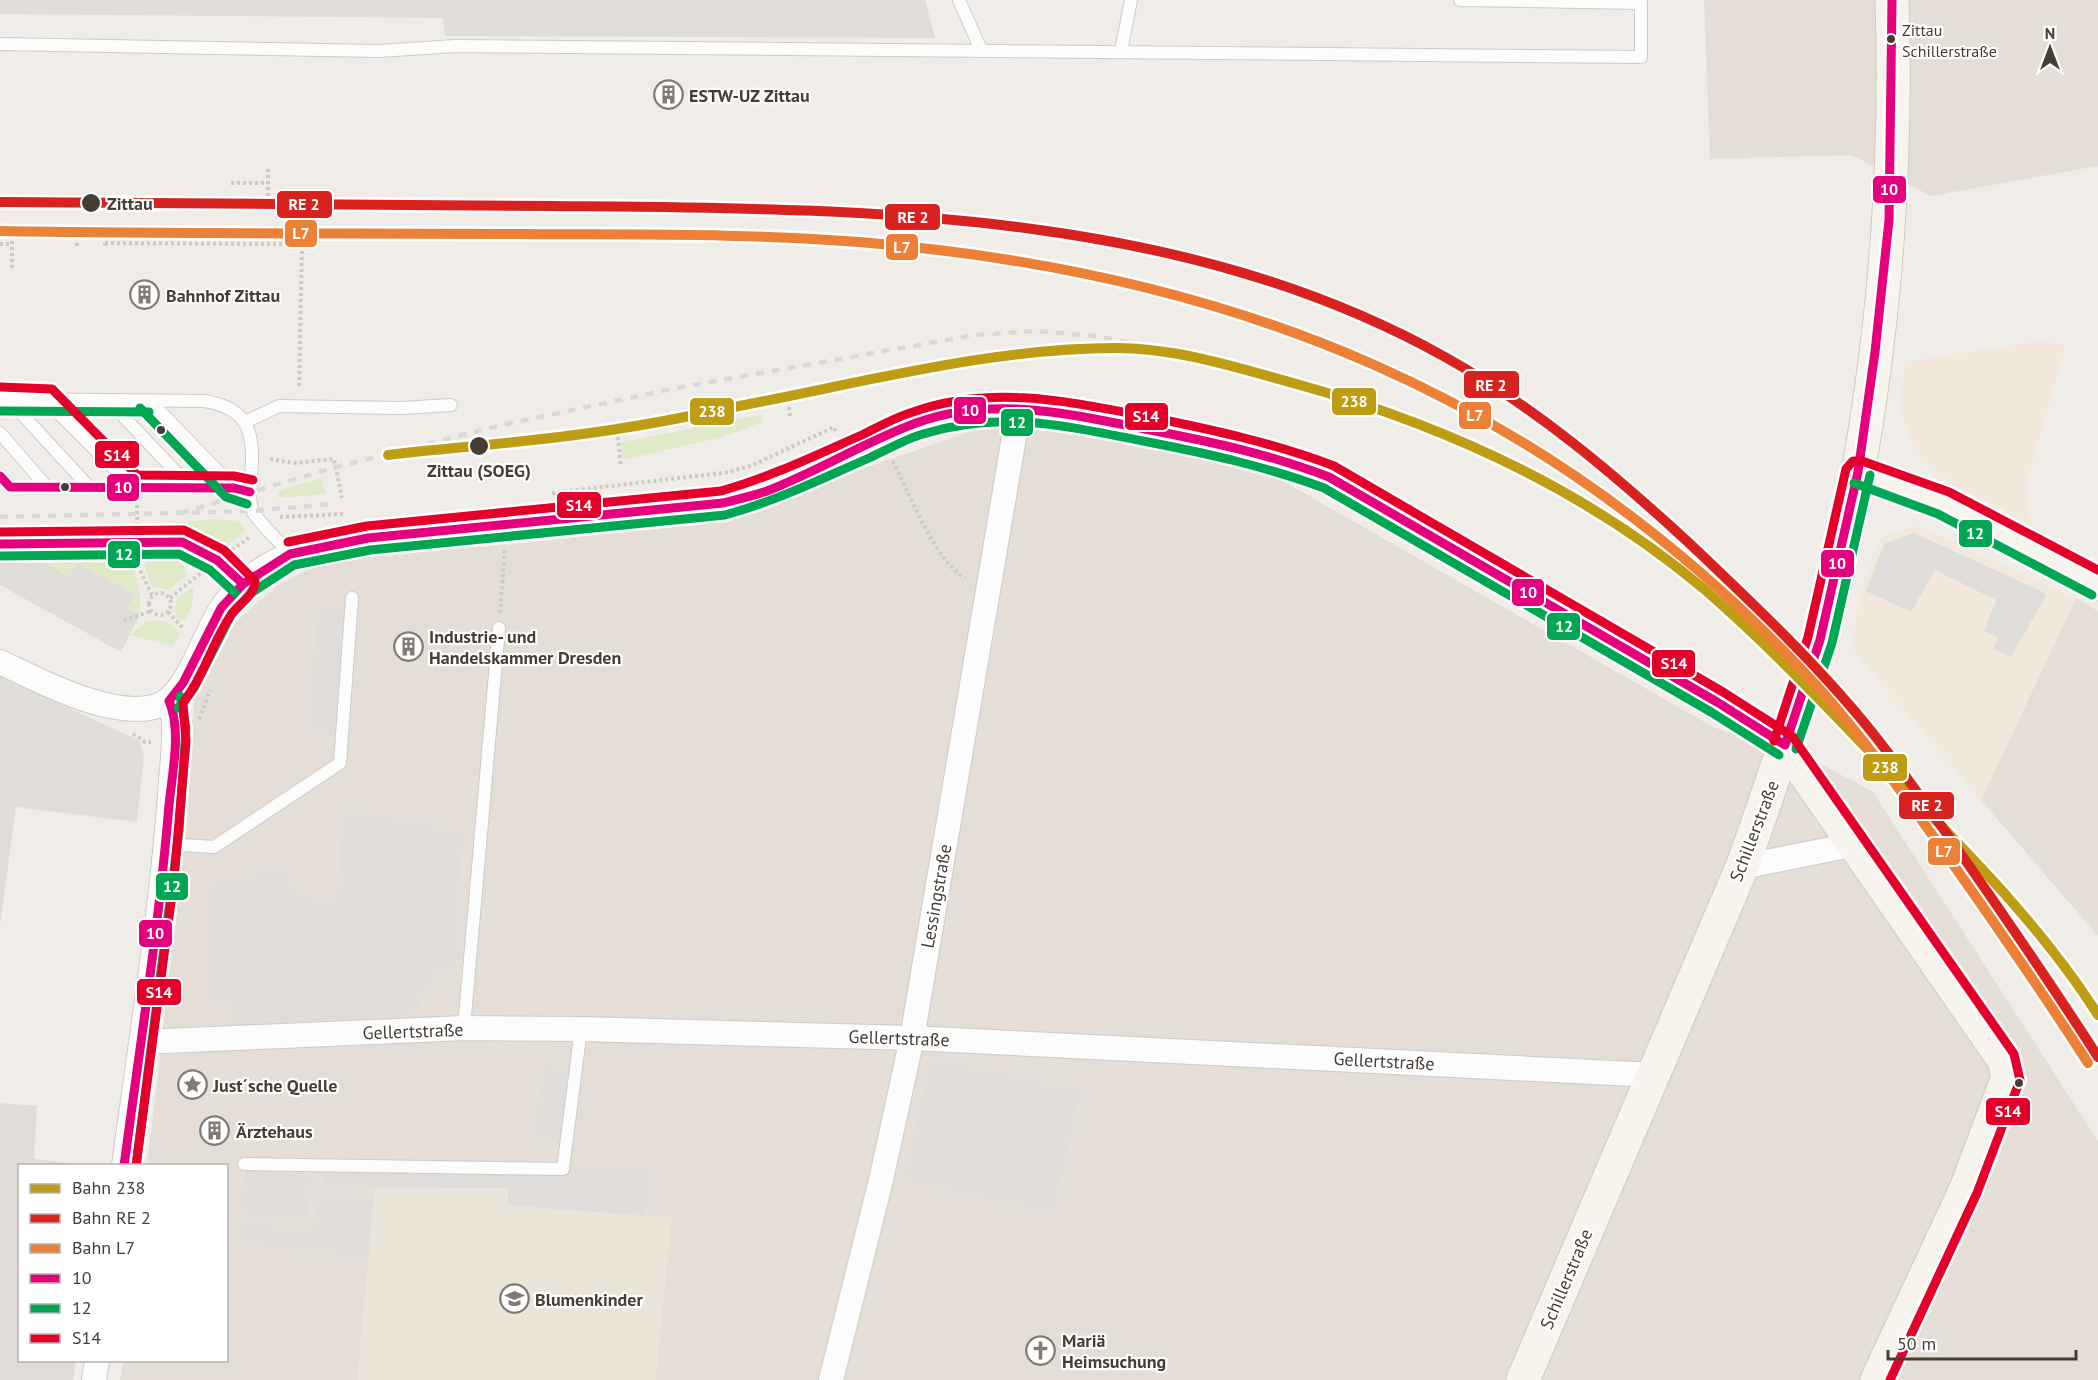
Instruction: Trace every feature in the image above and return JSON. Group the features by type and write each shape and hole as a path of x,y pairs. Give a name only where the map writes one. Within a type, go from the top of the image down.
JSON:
{"main road":[{"name":"Schillerstraße","path":"1523,1380 1742,867 1820,640 1858,472 1890,220 1892,0"},
{"path":"1858,472 1943,503 2098,584"},
{"path":"1785,745 2004,1060 2008,1077 1966,1189 1877,1380"}],"street":[{"path":"0,662 102,704 136,709 154,707 169,701 183,683 221,608 243,584 290,554 368,538 723,503 766,491 917,423 968,410 1019,408 1054,411 1224,444 1284,460 1329,477 1717,702 1785,745"},
{"name":"Lessingstraße","path":"831,1380 881,1180 912,1038 1019,408"},
{"path":"124,1164 143,1042 167,844 174,740 172,709 169,701"},
{"path":"1742,867 1856,844"},
{"name":"Gellertstraße","path":"143,1042 464,1028 581,1029 912,1038 1654,1075"},
{"path":"94,1380 96,1362"}],"lane":[{"path":"959,0 981,50"},
{"path":"1121,51 1131,0"},
{"path":"0,45 378,51 455,46 1641,57 1641,3 1460,0"},
{"path":"4,399 221,403 233,410 245,422 253,439 250,492 253,511 290,554"},
{"path":"4,399 88,487"},
{"path":"45,399 132,487"},
{"path":"108,400 190,487"},
{"path":"148,400 234,488"},
{"path":"245,422 279,406 400,408 451,405"},
{"path":"0,433 47,487"},
{"path":"0,476 10,487 190,487 234,488 250,492"},
{"path":"0,544 182,542 217,560 243,584"},
{"path":"167,844 214,847 340,764 352,598"},
{"path":"464,1028 499,628"},
{"path":"244,1164 563,1169 581,1029"}],"path":[{"path":"268,169 268,198"},
{"path":"231,183 268,183"},
{"path":"12,225 12,268"},
{"path":"77,225 77,248"},
{"path":"105,225 105,245 302,244 301,389 289,389"},
{"path":"0,244 12,244"},
{"path":"789,407 790,416"},
{"path":"544,494 730,472 773,456 834,427"},
{"path":"618,437 621,467"},
{"path":"882,439 936,546 957,574 988,591"},
{"path":"253,458 294,463 334,459 342,498"},
{"path":"276,516 355,513"},
{"path":"499,628 505,542"},
{"path":"137,552 139,568 152,595 148,605 151,611 161,615 168,612 171,605 170,598 164,593 152,595"},
{"path":"124,621 151,611"},
{"path":"174,740 194,736 214,681"}],"shaded area":[{"path":"0,0 925,0 935,38 445,36 443,18 0,14"},
{"path":"1704,0 2098,0 2098,166 1931,196 1852,155 1710,159"},
{"path":"2041,341 2066,344 2026,486 2031,525 1950,483 1923,458 1907,433 1900,404 1905,361"},
{"path":"1043,425 1255,465 1713,727 1821,764 1873,792 2098,1141 2098,1380 120,1380 123,1362 228,1362 228,1164 147,1164 161,1051 194,702 207,661 232,625 278,585 330,558 513,544 702,524 987,426"},
{"path":"1917,526 2076,598 1981,800 1851,648 1861,591 1881,537"},
{"path":"1914,533 2047,594 2011,657 1993,649 1998,637 1984,631 1996,600 1935,570 1911,612 1866,591 1884,544"},
{"path":"0,558 38,558 69,577 77,563 135,595 127,608 139,616 121,652 0,585"},
{"path":"2076,598 2098,611 2098,936 1981,800"},
{"path":"318,609 343,611 335,731 310,729"},
{"path":"0,676 140,741 144,757 137,822 16,807 0,925"},
{"path":"343,810 462,833 453,970 436,970 432,983 419,993 420,1012 235,1027 234,1002 207,1001 211,882 230,881 281,868 298,898 338,901"},
{"path":"932,1058 1080,1091 1053,1212 904,1179"},
{"path":"543,1066 568,1069 561,1140 535,1138"},
{"path":"0,1103 37,1106 34,1159 77,1164 18,1164 18,1362 76,1362 73,1380 0,1380"},
{"path":"325,1166 649,1170 645,1216 508,1205 508,1188 323,1187"},
{"path":"245,1172 310,1177 307,1218 241,1213"},
{"name":"Blumenkinder","path":"375,1187 509,1188 509,1205 672,1217 656,1380 357,1380"},
{"path":"318,1195 373,1201 367,1257 237,1242 239,1223 314,1231"}],"green space":[{"path":"762,415 763,422 722,437 623,460 621,442"},
{"path":"321,478 326,494 279,498 277,491"},
{"path":"215,519 240,521 246,531 227,545 185,532 142,529 142,525"},
{"path":"132,556 140,593 139,616 127,608 135,596 77,564 69,577 38,558"},
{"path":"151,556 174,558 182,565 187,576 168,589 152,587 144,564"},
{"path":"195,585 192,604 185,621 177,618 174,610 177,598"},
{"path":"147,621 166,621 180,634 173,646 130,635"}],"railway":[{"path":"181,513 336,467 502,425 671,389 975,335 1037,331 1095,336 1170,351"},
{"path":"0,517 253,511 331,504"}],"rail line":[{"name":"L7","path":"0,231 690,235 859,242 996,258 1127,283 1253,318 1374,365 1489,423 1599,493 1704,576 1804,672 1842,715 1895,783 2000,931 2088,1063"},
{"name":"238","path":"388,455 594,433 681,418 929,368 1025,353 1073,349 1142,349 1186,355 1349,400 1403,418 1457,440 1561,491 1611,520 1704,589 1801,680 2002,890 2052,950 2098,1015"}],"transit line":[{"name":"10","path":"1785,745 1820,640 1858,472 1875,352 1889,220 1892,0"},
{"path":"0,202 665,207 895,215 1009,226 1122,244 1233,270 1341,307 1445,357 1542,419 1660,516 1780,631 1825,678 1901,769 2009,923 2098,1057"},
{"name":"S14","path":"0,387 52,389 137,475 234,476 253,480"},
{"name":"S14","path":"288,542 367,526 721,491 793,465 907,414 973,399 1032,398 1120,411 1243,438 1289,450 1334,466 1723,692 1792,736 2014,1054 2020,1080 1977,1193 1890,1380"},
{"name":"12","path":"140,408 226,497 247,504"},
{"name":"10","path":"169,701 183,683 221,608 243,584 290,554 368,538 723,503 767,491 916,423 973,410 1002,409 1059,413 1192,438 1261,455 1329,477 1717,702 1785,745"},
{"name":"12","path":"0,411 149,412"},
{"name":"12","path":"178,708 194,688 231,615 251,593 294,565 370,550 725,515 798,489 916,436 952,427 1007,422 1060,426 1189,450 1257,467 1324,488 1711,712 1779,755"},
{"name":"S14","path":"1774,741 1808,637 1846,469 1853,461 1862,461 1949,492 2098,570"},
{"name":"12","path":"1796,749 1832,643 1870,475"},
{"name":"10","path":"0,476 10,487 234,488 250,492"},
{"name":"12","path":"1854,483 1938,514 2092,595"},
{"name":"S14","path":"0,532 184,530 224,550 255,581 252,591 224,626 197,682 183,703 186,741 174,880 136,1164"},
{"name":"10","path":"0,544 182,542 217,560 243,584"},
{"name":"12","path":"0,556 179,554 210,570 235,593"},
{"name":"12","path":"136,1164 179,831 186,728 180,696"},
{"name":"10","path":"124,1164 155,940 174,766 175,725 169,701"}],"place":[{"name":"Zittau Schillerstraße","path":"1891,39"},
{"name":"ESTW-UZ Zittau","path":"668,95"},
{"name":"Zittau","path":"91,203"},
{"name":"Bahnhof Zittau","path":"145,295"},
{"name":"Zittau (SOEG)","path":"479,446"},
{"name":"Industrie- und Handelskammer Dresden","path":"408,646"},
{"name":"Just´sche Quelle","path":"192,1085"},
{"name":"Ärztehaus","path":"215,1131"},
{"name":"Blumenkinder","path":"514,1299"},
{"name":"Mariä Heimsuchung","path":"1041,1350"}]}
